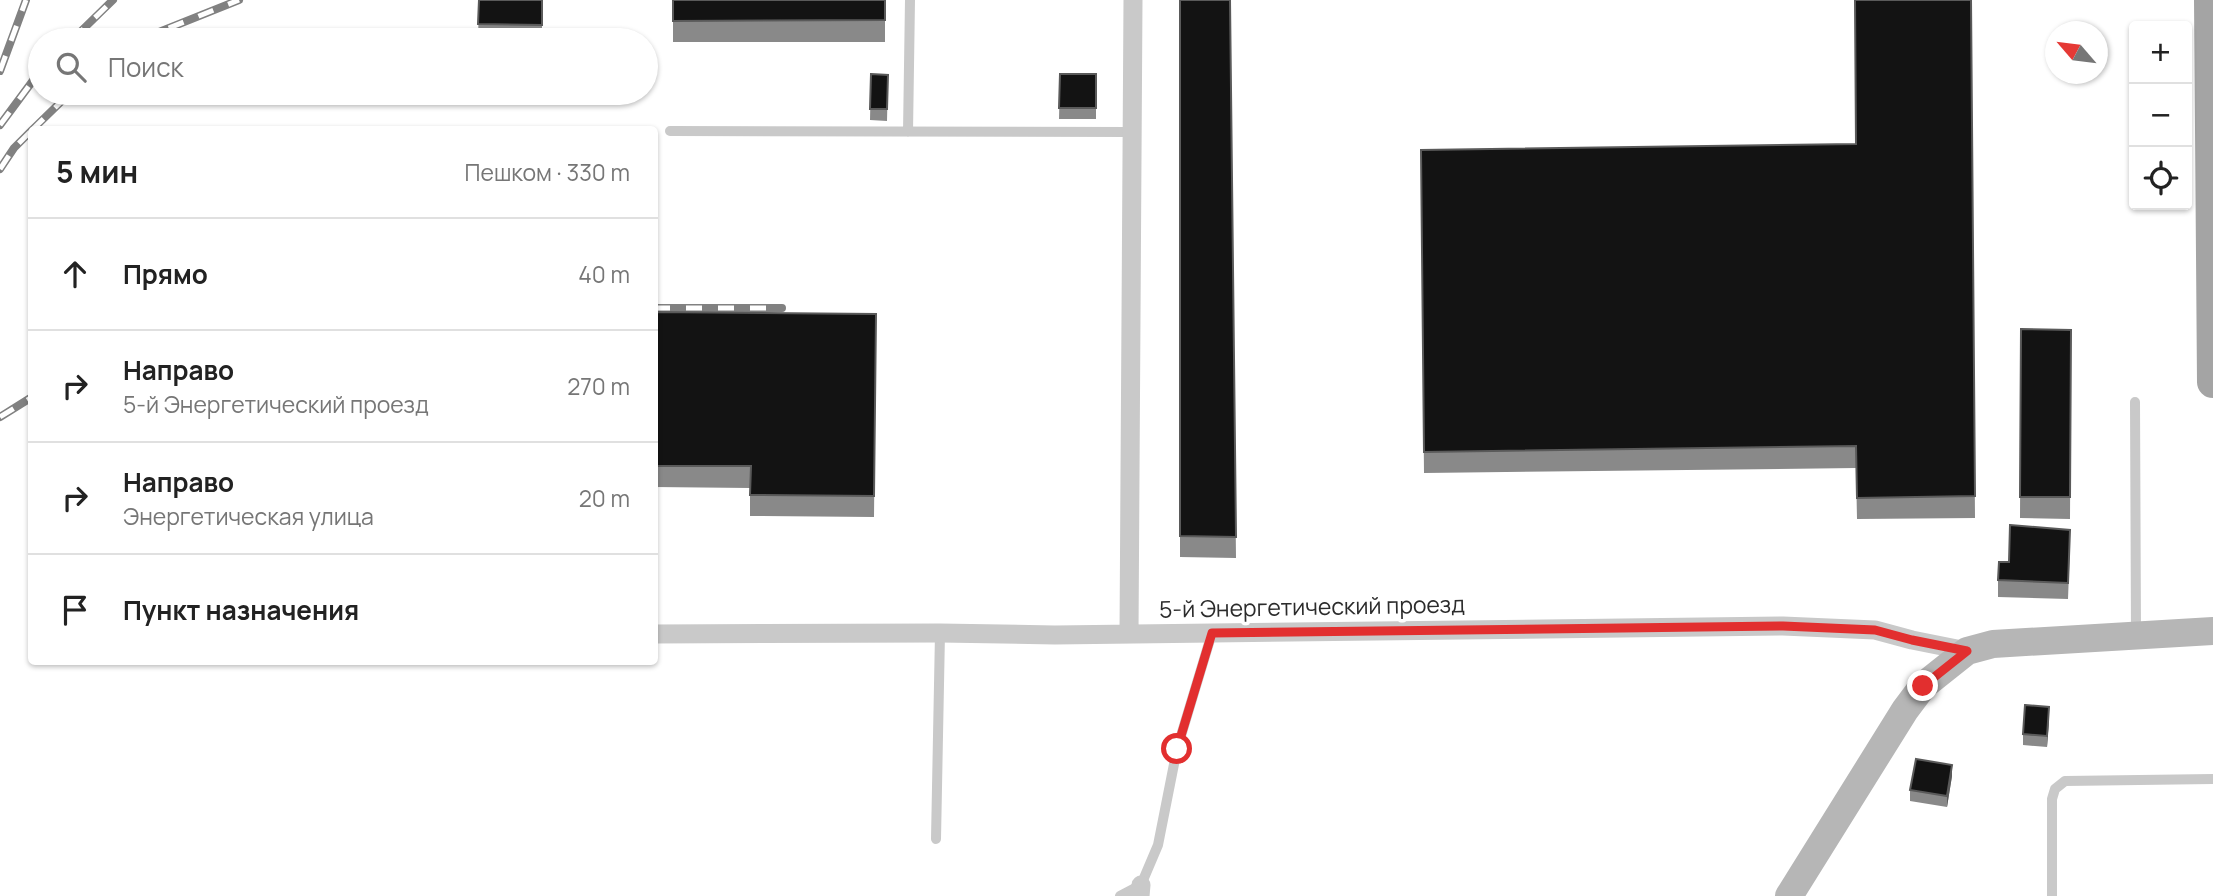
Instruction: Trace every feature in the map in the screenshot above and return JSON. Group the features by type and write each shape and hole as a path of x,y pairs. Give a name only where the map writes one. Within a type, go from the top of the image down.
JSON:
{"main road":[{"path":"2210,0 2213,382"},
{"path":"1789,896 1905,710 1923,686 1967,651 1993,644 2213,631"}],"street":[{"path":"1129,634 1133,0"},
{"name":"5-й Энергетический проезд","path":"658,634 1055,635 1783,626 1875,630 1967,651"}],"lane":[{"path":"908,132 910,0"},
{"path":"670,131 1132,132"},
{"path":"2135,402 2136,636"},
{"path":"936,839 940,633"},
{"path":"1120,896 1140,891 1158,845 1177,749 1212,633"},
{"path":"2052,896 2052,799 2055,789 2065,781 2213,779"}],"building":[{"path":"479,0 542,0 542,25 478,24"},
{"path":"673,0 885,0 885,20 673,21"},
{"path":"1180,0 1230,0 1236,537 1180,536"},
{"path":"1855,0 1971,0 1975,496 1857,498 1856,446 1424,452 1421,150 1856,144"},
{"path":"871,74 888,75 887,109 870,109"},
{"path":"1060,74 1096,74 1096,108 1059,108"},
{"path":"658,312 876,314 874,496 750,495 751,466 658,466"},
{"path":"2021,329 2071,330 2070,497 2020,497"},
{"path":"2010,525 2070,530 2068,583 1998,580 1999,562 2009,562"},
{"path":"2025,705 2049,707 2047,736 2023,734"},
{"path":"1916,759 1952,765 1947,796 1910,790"}],"railway":[{"path":"0,71 26,0"},
{"path":"84,28 113,0"},
{"path":"169,28 239,0"},
{"path":"0,125 28,87"},
{"path":"36,126 58,105"},
{"path":"0,169 14,148 28,134"},
{"path":"658,308 782,308"},
{"path":"0,417 28,400"}],"route":[{"path":"1177,749 1212,633 1783,626 1875,630 1967,651 1923,686"}]}
